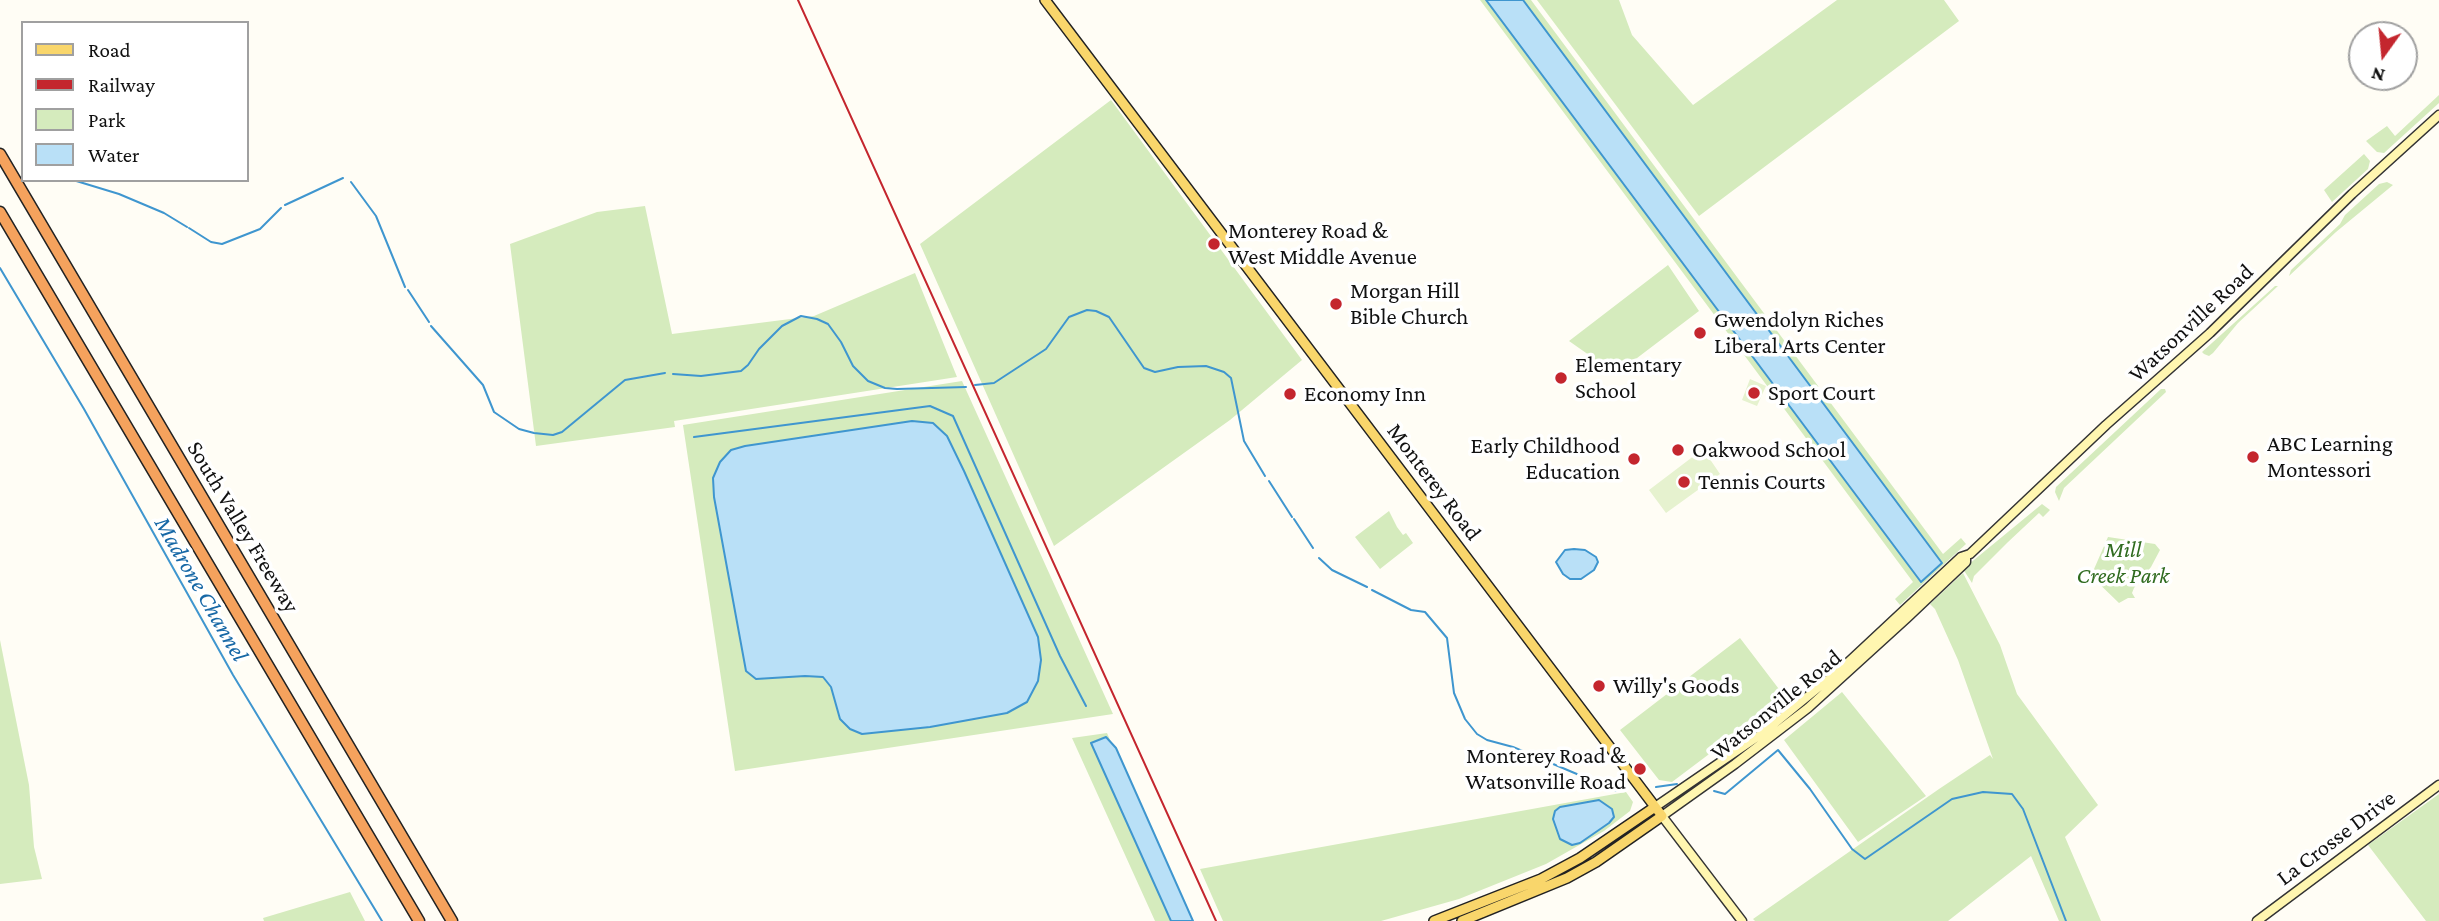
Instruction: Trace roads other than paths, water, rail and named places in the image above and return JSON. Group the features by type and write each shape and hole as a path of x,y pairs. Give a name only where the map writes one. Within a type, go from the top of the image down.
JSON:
{"highway":[{"name":"South Valley Freeway","path":"0,154 452,921"},
{"name":"South Valley Freeway","path":"0,212 419,921"}],"main road":[{"name":"Monterey Road","path":"1045,0 1742,921"},
{"name":"Watsonville Road","path":"1655,807 1787,715 1952,570 1966,562 1966,556 2220,323 2352,194 2439,115"},
{"name":"Watsonville Road","path":"1662,816 1808,708 1873,650 1930,590"},
{"name":"La Crosse Drive","path":"2257,921 2439,785"},
{"path":"1434,921 1523,887 1562,868 1655,807"},
{"path":"1462,921 1567,878 1596,862 1662,816"}],"water":[{"path":"1486,0 1523,0 1942,563 1921,582"},
{"path":"912,421 933,423 947,436 964,471 1038,637 1041,660 1038,681 1027,702 1007,713 930,727 862,734 850,729 840,719 831,687 823,677 756,679 746,671 714,497 713,478 720,462 731,450"},
{"path":"1565,550 1585,550 1596,557 1598,562 1594,570 1581,579 1570,579 1563,574 1556,562"},
{"path":"1106,737 1116,748 1193,921 1171,921 1091,743"},
{"path":"1599,800 1612,809 1614,817 1609,823 1580,843 1572,845 1560,839 1553,819 1555,811 1560,807"}],"waterway":[{"path":"285,205 343,178"},
{"path":"80,182 119,194 164,213 187,227"},
{"path":"351,182 376,216 405,287"},
{"path":"189,228 211,242 222,244 260,229 281,208"},
{"name":"Madrone Channel","path":"0,268 84,409 233,675 382,921"},
{"path":"408,290 429,322"},
{"path":"975,385 994,383 1046,349 1069,317 1087,310 1096,311 1109,317 1144,368 1155,372 1178,367 1206,366 1224,372 1231,378 1244,441 1265,476"},
{"path":"673,374 701,376 741,371 782,326 801,316 828,324 853,366 868,381 885,388 897,389 966,387"},
{"path":"431,326 483,385 494,412 519,429 534,433 553,435 562,432 625,380 665,373"},
{"path":"694,437 930,406 953,416 1060,656 1086,706"},
{"path":"1269,481 1292,517"},
{"path":"1294,519 1313,548"},
{"path":"1319,558 1332,570 1367,587"},
{"path":"1372,590 1411,610 1425,612 1447,638 1454,693 1465,719 1477,734 1617,791"},
{"path":"1714,791 1725,794 1778,750 1810,789 1852,849 1865,859 1952,799 1983,792 2012,794 2023,809 2066,921"},
{"path":"1656,787 1677,784"}],"railway":[{"path":"798,0 1216,921"}],"place":[{"name":"Monterey Road & West Middle Avenue","path":"1214,244"},
{"name":"Morgan Hill Bible Church","path":"1336,304"},
{"name":"Gwendolyn Riches Liberal Arts Center","path":"1700,333"},
{"name":"Elementary School","path":"1561,378"},
{"name":"Sport Court","path":"1754,393"},
{"name":"Economy Inn","path":"1290,394"},
{"name":"Oakwood School","path":"1678,450"},
{"name":"ABC Learning Montessori","path":"2253,457"},
{"name":"Early Childhood Education","path":"1634,459"},
{"name":"Tennis Courts","path":"1684,482"},
{"name":"Willy's Goods","path":"1599,686"},
{"name":"Monterey Road & Watsonville Road","path":"1640,769"}],"park label":[{"name":"Mill Creek Park","path":"2123,563"}]}
